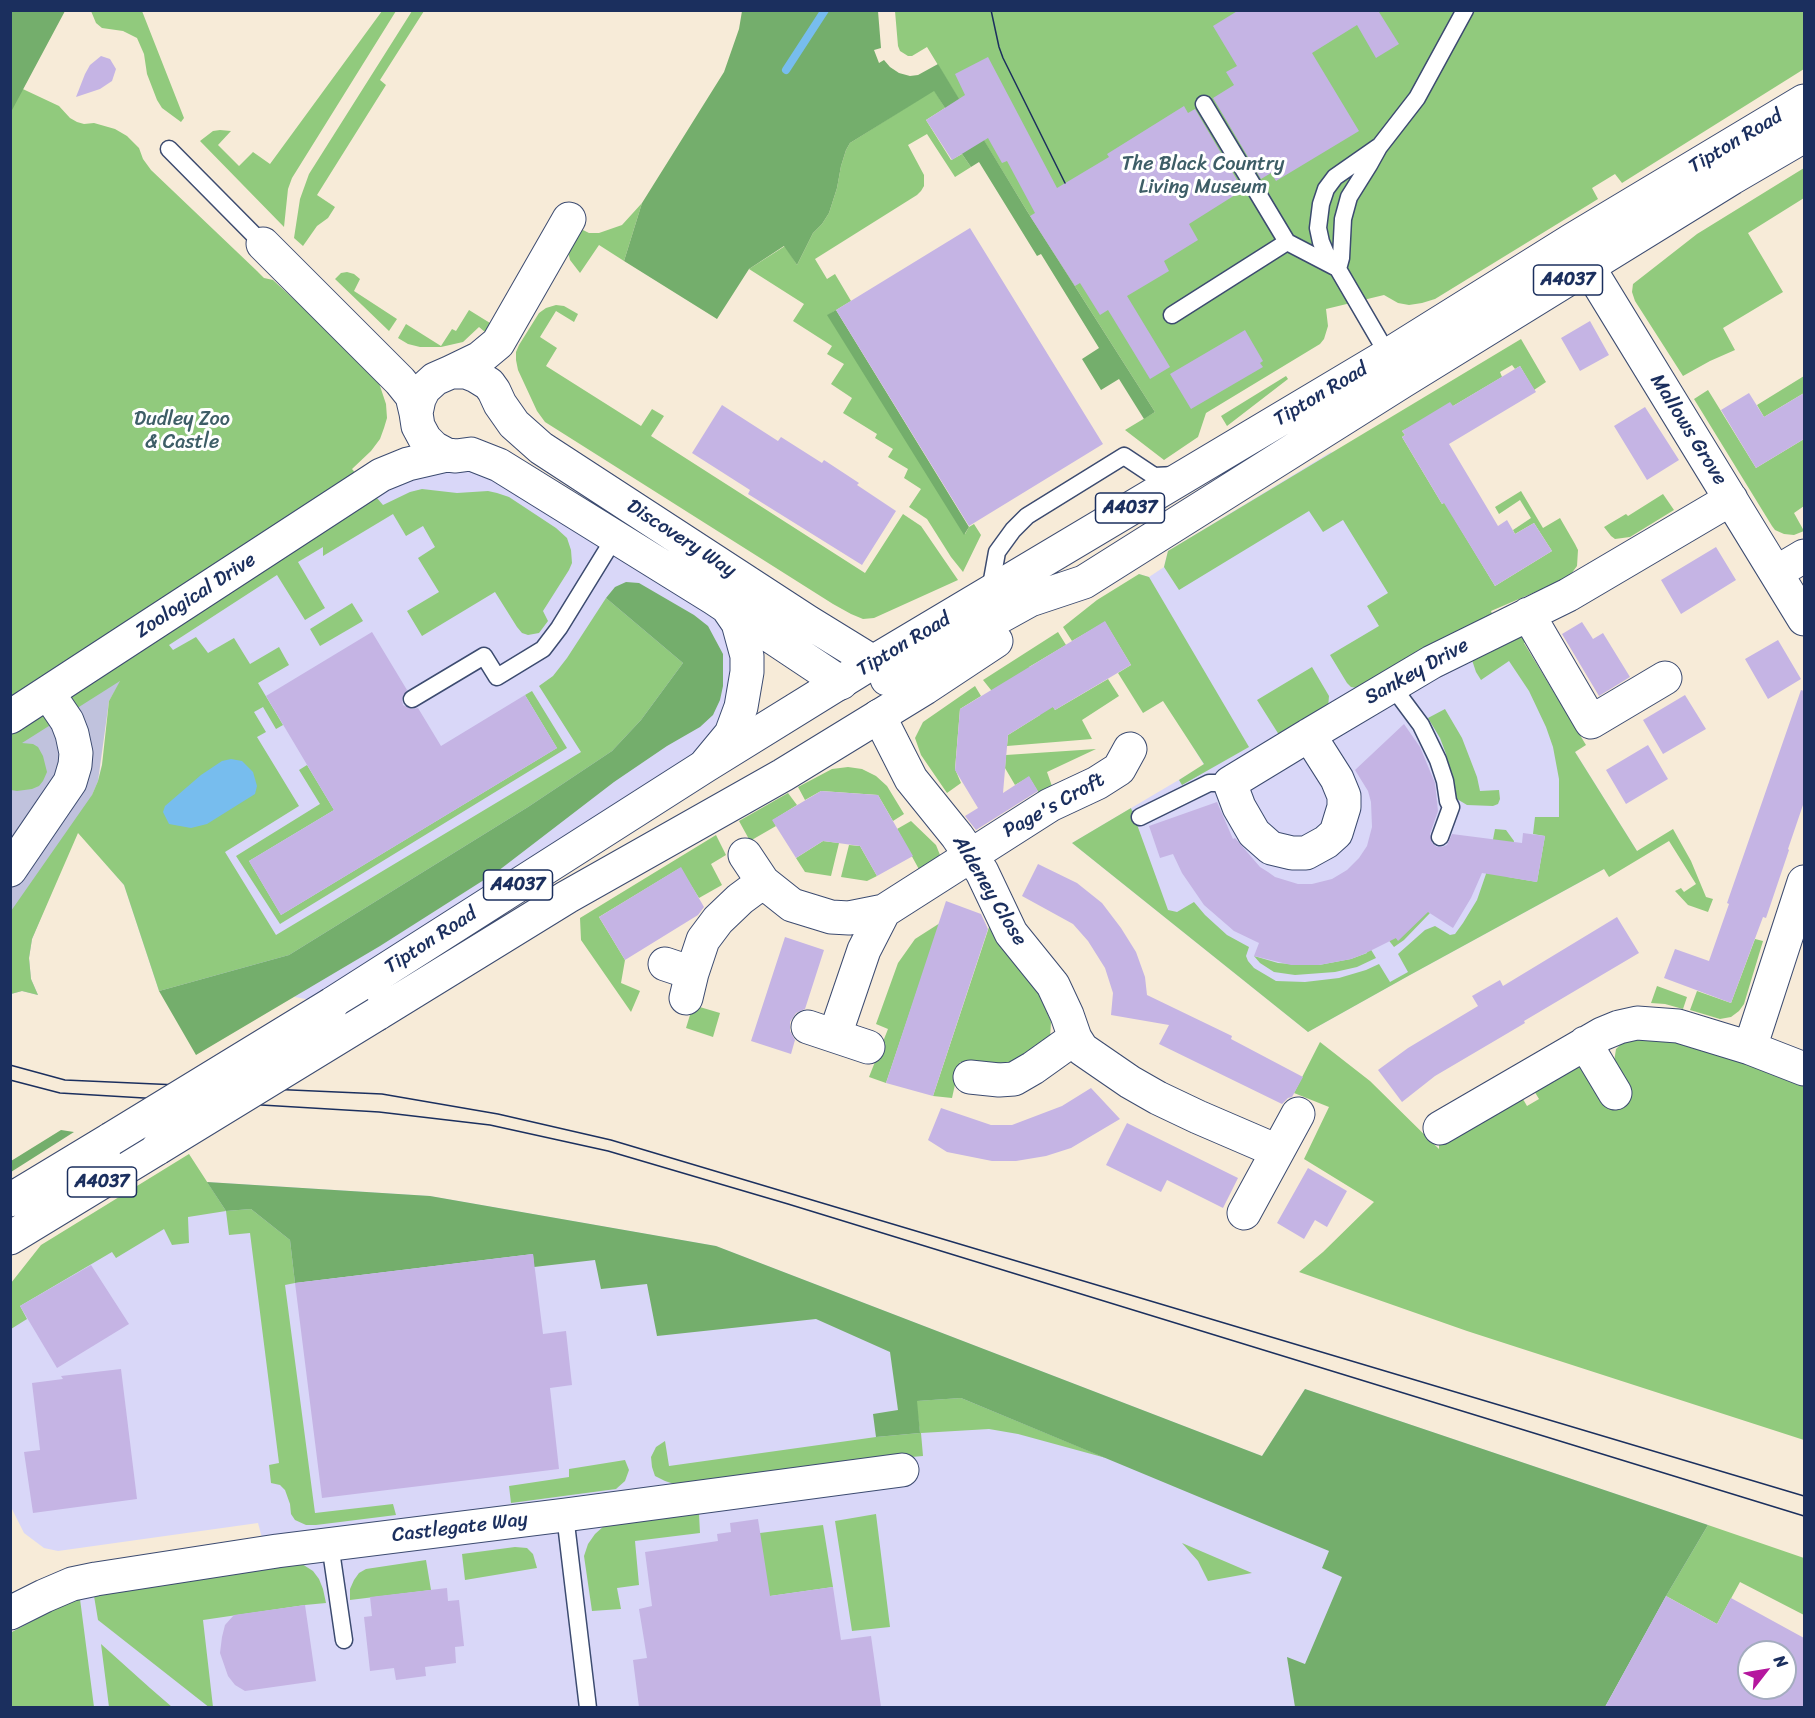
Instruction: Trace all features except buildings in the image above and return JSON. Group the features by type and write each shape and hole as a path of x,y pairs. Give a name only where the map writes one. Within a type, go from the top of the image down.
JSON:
{"street":[{"name":"Tipton Road","path":"10,1200 332,1004 705,766 863,697 925,688 1092,577 1395,368 1580,254 1804,101"},
{"name":"Tipton Road","path":"1580,254 1804,136"},
{"path":"416,413 424,389 435,379 480,358 498,343 569,219"},
{"name":"Discovery Way","path":"263,244 386,366 412,396 418,426 425,439 434,448 499,465 721,603 863,697"},
{"name":"Mallows Grove","path":"1580,254 1731,499 1791,564 1804,619"},
{"path":"459,454 482,449 493,439 501,420 494,372 498,343"},
{"name":"Discovery Way","path":"386,366 398,372 418,376 466,372 489,384 514,424 541,448 808,622 863,697"},
{"name":"Tipton Road","path":"10,1238 567,897 783,775 863,697 990,592 1188,474 1395,368"},
{"name":"Zoological Drive","path":"381,475 407,438 416,413"},
{"name":"Zoological Drive","path":"10,717 381,475 408,464 459,454"},
{"name":"Sankey Drive","path":"1309,735 1455,650 1608,573 1731,499"},
{"path":"705,766 731,734 741,707 747,672 747,656 738,623 721,603 732,572"},
{"path":"1528,614 1591,722 1665,678"},
{"path":"10,870 70,782 75,765 76,753 72,734 67,721 48,693"},
{"name":"Aldeney Close","path":"863,697 910,779 957,836 982,872 1011,933 1053,985 1075,1038 1082,1049 1097,1061 1158,1098 1277,1150"},
{"path":"1309,735 1337,778 1344,796 1341,821 1336,832 1322,844 1306,853 1292,853 1271,848 1254,833 1239,807 1230,783 1309,735"},
{"name":"Page's Croft","path":"884,911 1050,805 1097,783 1119,769 1130,749"},
{"path":"746,855 763,882 792,905 831,917 849,918 884,911"},
{"path":"681,978 703,940 718,920 740,899 763,882"},
{"path":"1750,1048 1804,882"},
{"path":"868,1047 821,1031 884,911"},
{"path":"437,937 454,966"},
{"path":"1440,1128 1585,1043 1619,1027 1637,1023 1678,1026 1750,1048 1804,1069"},
{"path":"970,1077 1014,1079 1075,1038"},
{"path":"1585,1043 1615,1093"},
{"path":"1244,1213 1298,1114"},
{"name":"Castlegate Way","path":"15,1600 96,1579 330,1544 902,1470"}],"lane":[{"path":"1338,269 1341,258 1343,219 1349,197 1379,147 1417,98 1465,10"},
{"path":"1204,104 1287,242 1338,269"},
{"path":"1379,147 1335,177 1326,189 1321,204 1318,228 1327,256 1338,269 1395,368"},
{"path":"169,149 263,244"},
{"path":"1172,315 1287,242"},
{"path":"990,592 997,552 1013,530 1027,516 1124,456 1154,476 1188,474"},
{"path":"412,699 484,656 497,677 543,649 559,628 615,537"},
{"path":"1392,686 1421,725 1438,760 1445,781 1451,807 1440,837"},
{"path":"1140,817 1209,783 1230,783"},
{"path":"565,1515 588,1707"},
{"path":"330,1544 344,1640"}],"shaded area":[{"path":"1331,452 1504,638 1637,851 1308,1032 1072,843 1204,765 1190,742 1139,574 1149,577 1164,567 1168,551"},
{"path":"456,456 738,623 731,734 332,1004 295,997 289,956 159,991 124,885 78,832 98,781 122,679 381,475"},
{"path":"122,679 109,701 98,781 32,939 29,958 31,979 38,995 22,991 11,994 10,749"},
{"path":"207,1182 430,1196 716,1246 1262,1456 1305,1389 1708,1525 1605,1707 11,1708 10,1633 30,1621 80,1599 270,1568 258,1523 58,1551 44,1548 24,1533 11,1507 11,1298"}],"green space":[{"path":"10,11 65,11 11,112 10,112"},
{"path":"91,11 142,11 184,118 181,122 162,108 157,100 137,38 123,31 102,28 96,23"},
{"path":"382,11 396,11 292,178 288,189 284,227 200,141 213,131 231,131 218,145 239,166 253,152 270,164"},
{"path":"412,11 424,11 380,80 386,85 317,195 335,207 328,218 317,226 303,246 294,238 300,199 309,174"},
{"path":"742,11 878,11 881,48 874,50 879,63 884,60 899,73 910,76 918,75 938,64 1027,211 1155,412 1144,419 1119,379 1101,390 1082,359 1099,348 1041,254 1037,256 979,162 971,167 962,154 961,133 934,91 850,143 841,166 829,213 813,233 797,265 784,246 749,269 717,319 624,261 642,203 724,72 739,29"},
{"name":"The Black Country Living Museum","path":"895,11 1804,11 1804,69 1622,183 1615,174 1592,188 1598,199 1435,299 1409,305 1398,303 1384,295 1326,309 1328,326 1320,344 1206,413 1198,437 1164,460 1125,430 1155,412 1027,211 927,47 912,56 900,51"},
{"name":"Dudley Zoo & Castle","path":"10,83 59,106 77,122 94,123 115,129 127,136 139,148 151,170 264,278 273,280 362,362 378,380 386,404 387,418 380,439 352,469 383,505 422,489 457,493 488,491 497,493 509,497 556,528 567,538 571,550 572,563 543,611 548,621 539,633 528,635 522,633 495,592 422,636 407,611 439,592 418,558 435,547 423,526 406,536 393,514 323,556 323,547 298,562 325,608 305,620 277,575 169,645 173,650 196,637 208,653 234,638 250,664 279,647 289,665 258,683 283,725 276,729 263,707 254,712 266,732 257,737 299,806 225,852 276,935 581,752 539,686 553,676 567,658 606,598 683,663 641,720 612,751 528,807 289,955 159,991 124,885 78,833 32,939 29,958 31,979 38,995 22,991 11,994 11,911 92,795 102,765 109,701 120,681 22,743 38,747 47,772 39,786 32,789 11,790"},
{"path":"934,90 945,108 926,120 951,160 962,154 971,167 955,177 927,134 908,145 924,175 924,186 921,191 815,259 827,279 835,274 851,301 828,315 965,534 974,524 981,535 963,572 927,519 909,507 921,489 904,478 908,469 888,457 893,449 875,438 877,434 843,413 852,398 831,384 844,364 827,354 832,346 793,321 804,304 749,269 785,246 797,265 813,233 829,213 841,166 850,143"},
{"path":"1804,168 1804,198 1748,233 1783,292 1723,328 1735,350 1683,376 1635,301 1632,292 1633,284 1697,234"},
{"path":"642,203 624,261 599,245 580,273 570,260 567,248 575,226 589,233 599,233 622,225"},
{"path":"347,272 360,279 354,291 397,319 389,331 335,279 341,273"},
{"path":"556,305 564,306 578,314 574,322 556,311 540,337 557,348 546,366 641,426 652,409 664,416 651,436 865,573 903,514 921,526 958,580 874,618 863,619 833,604 545,422 537,411 518,370 516,352 539,313"},
{"path":"469,310 490,323 485,332 479,327 463,342 441,347 420,347 398,338 406,324 441,346 452,329 456,331"},
{"path":"836,310 969,527 964,535 827,315"},
{"path":"1521,339 1546,382 1534,390 1520,366 1515,369 1512,365 1500,372 1502,377 1453,406 1402,431 1405,435 1402,437 1442,504 1459,494 1455,520 1495,586 1552,551 1534,523 1515,534 1513,530 1531,518 1520,500 1499,514 1495,507 1521,491 1543,528 1560,518 1575,544 1578,550 1577,566 1568,578 1491,611 1493,616 1357,688 1347,683 1330,655 1379,626 1367,606 1388,593 1343,520 1323,532 1309,511 1179,590 1164,567 1168,551"},
{"path":"1286,376 1288,379 1227,426 1221,416"},
{"path":"1804,376 1804,393 1764,417 1757,405"},
{"path":"1708,390 1756,468 1804,439 1804,506 1794,513 1804,531 1794,535 1784,534 1772,526 1694,399"},
{"path":"1663,494 1674,510 1630,537 1615,539 1604,527 1626,514 1628,516"},
{"path":"1139,574 1149,577 1249,747 1182,785 1179,780 1204,764 1163,701 1143,713 1118,673 1131,665 1105,622 1072,641 1063,627 1097,600"},
{"path":"626,582 639,583 694,615 708,626 723,654 723,686 713,715 700,727 614,782 498,871 380,946 196,1055 159,991 289,955 528,807 612,751 641,720 683,663 606,598 615,587"},
{"path":"352,603 363,621 320,646 310,629"},
{"path":"1524,629 1530,639 1524,643 1586,745 1575,752 1637,851 1673,829 1691,861 1706,897 1713,899 1708,912 1688,905 1675,891 1681,888 1684,892 1696,884 1669,841 1609,877 1604,869 1308,1032 1072,843 1131,808 1168,910 1177,912 1194,902 1227,935 1249,947 1246,956 1254,968 1276,981 1305,982 1339,978 1379,964 1390,982 1408,972 1398,954 1425,930 1435,926 1450,935 1455,934 1463,923 1477,900 1487,871 1495,829 1506,830 1514,841 1508,877 1537,882 1545,836 1533,834 1535,817 1559,817 1559,779 1553,747 1529,691 1509,661 1481,680 1471,657"},
{"path":"1058,632 1066,645 1029,667 1055,710 1108,679 1119,696 1082,720 1092,739 1007,746 1008,735 1040,715 991,690 983,680"},
{"path":"1312,667 1329,696 1328,708 1281,738 1257,700"},
{"path":"975,686 981,696 960,709 955,769 961,783 947,793 921,755 915,738 923,722"},
{"path":"532,691 567,748 280,924 236,856 320,804 299,770 307,765 334,810 249,861 281,915 557,748 525,695"},
{"path":"1445,709 1462,738 1480,791 1499,790 1498,804 1493,806 1467,805 1454,795 1446,754 1428,718"},
{"path":"1096,749 1047,772 1053,789 1040,795 1029,777 1015,785 1005,768 1006,755"},
{"path":"848,767 862,769 876,776 887,786 904,814 893,821 878,795 821,791 805,800 798,787 832,769"},
{"path":"788,793 797,805 773,820 776,826 750,841 739,821"},
{"path":"911,821 936,845 940,855 936,864 921,873 897,829"},
{"path":"716,835 726,855 711,864 722,885 699,898 680,868 599,917 625,960 621,983 640,991 631,1012 581,940 580,918"},
{"path":"823,841 839,843 831,876 805,872 796,858"},
{"path":"849,845 860,846 877,876 867,881 841,877"},
{"path":"1427,911 1430,913 1404,940 1394,947 1387,938 1370,948 1376,958 1357,967 1335,972 1295,975 1274,972 1254,956 1278,963 1304,965 1319,965 1351,959 1367,953 1365,947 1391,932 1398,940"},
{"path":"992,918 1037,988 1051,1022 1050,1039 1031,1057 997,1067 960,1062 952,1098 933,1096"},
{"path":"940,923 886,1083 869,1077 888,1029 876,1024 898,963 915,939"},
{"path":"1755,939 1763,941 1744,1004 1739,1011 1731,1017 1720,1019 1690,1010 1697,991 1731,1003"},
{"path":"1657,986 1687,997 1683,1009 1651,1003"},
{"path":"693,1005 720,1013 713,1037 686,1028"},
{"path":"1660,1036 1804,1082 1804,1440 1467,1331 1299,1272 1374,1202 1304,1159 1329,1107 1294,1093 1320,1042 1370,1081 1439,1149 1439,1141 1520,1094 1527,1106 1539,1099 1533,1089 1573,1067 1582,1068 1614,1062 1616,1049 1625,1040"},
{"path":"61,1130 74,1132 11,1172 11,1161"},
{"path":"189,1154 226,1211 188,1217 189,1243 172,1245 164,1229 116,1258 112,1252 20,1306 27,1319 11,1329 11,1283 41,1245"},
{"path":"207,1182 430,1196 716,1246 1262,1456 1305,1389 1708,1525 1605,1707 1295,1707 1287,1657 1305,1664 1342,1577 1322,1568 1329,1551 961,1398 917,1401 920,1433 876,1437 873,1414 898,1410 890,1352 816,1319 657,1336 647,1284 601,1289 595,1260 534,1267 533,1254 295,1283 290,1240 251,1209 226,1211"},
{"path":"251,1209 290,1240 295,1283 285,1285 315,1513 393,1504 396,1515 306,1525 295,1520 291,1514 285,1490 280,1485 271,1483 269,1465 279,1463 250,1233 229,1235 226,1211"},
{"path":"961,1398 1106,1458 1018,1434 989,1429 921,1433 923,1456 677,1485 655,1476 652,1467 651,1457 656,1447 665,1441 669,1466 920,1433 916,1401"},
{"path":"625,1460 629,1470 625,1481 616,1489 511,1503 509,1486 569,1477 569,1469"},
{"path":"699,1514 700,1533 635,1541 639,1585 617,1588 621,1609 592,1611 584,1556 595,1534 604,1526"},
{"path":"876,1514 890,1627 852,1631 835,1521"},
{"path":"823,1525 833,1587 749,1599 760,1533"},
{"path":"1708,1525 1804,1558 1804,1615 1740,1582 1717,1624 1666,1596"},
{"path":"1182,1543 1252,1573 1208,1581 1198,1561"},
{"path":"515,1547 527,1548 533,1554 537,1568 465,1580 462,1554"},
{"path":"426,1560 431,1590 350,1600 350,1589 354,1580 366,1569"},
{"path":"302,1564 313,1571 319,1579 326,1603 203,1620 213,1707 210,1708 98,1620 94,1596"},
{"path":"80,1599 94,1707 11,1707 10,1633 55,1609"},
{"path":"101,1644 150,1688 172,1707 109,1707"}],"water":[{"path":"231,759 242,761 253,772 257,786 255,794 207,824 191,828 169,824 163,812 165,806 201,775 222,761"}],"waterway":[{"path":"786,70 825,10"}],"tram line":[{"path":"991,10 1003,58 1065,183"},
{"path":"10,1065 65,1080 382,1094 498,1114 611,1140 1804,1496"},
{"path":"10,1080 60,1093 379,1112 490,1125 608,1151 788,1204 1804,1516"}]}
